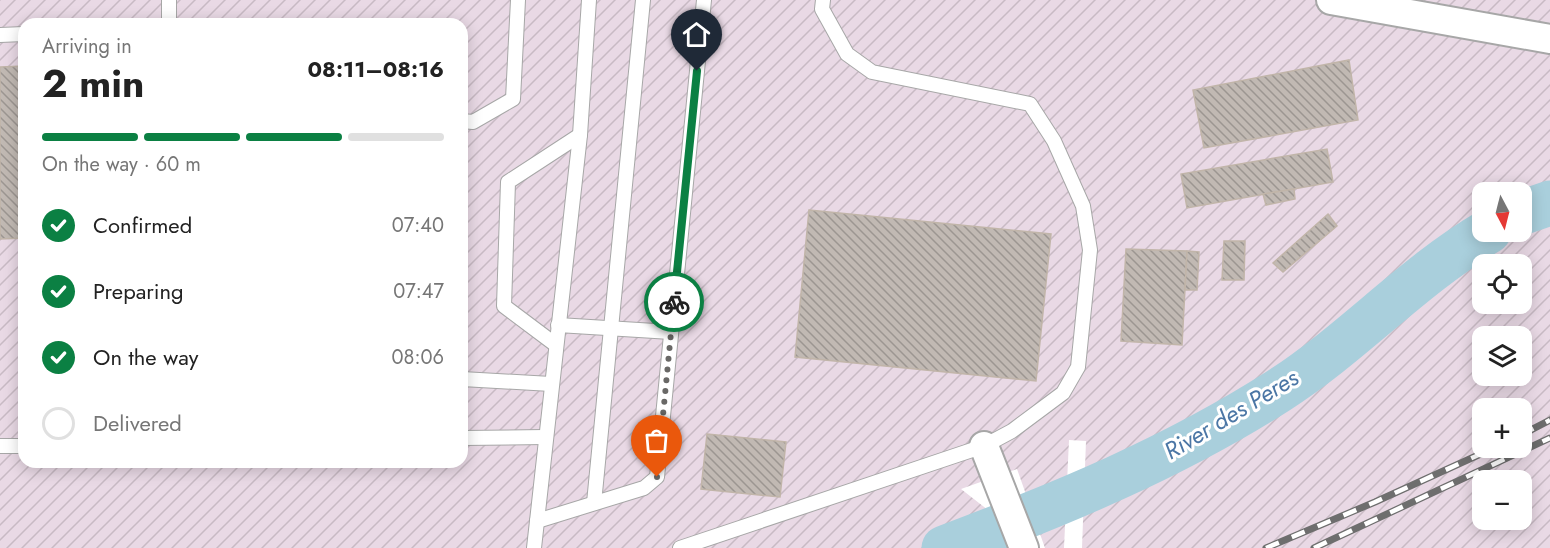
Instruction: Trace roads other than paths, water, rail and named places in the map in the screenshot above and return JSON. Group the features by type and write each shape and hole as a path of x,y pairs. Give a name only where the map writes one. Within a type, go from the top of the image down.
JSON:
{"street":[{"path":"1331,0 1550,39"},
{"path":"984,446 1024,548"}],"lane":[{"path":"169,0 169,18"},
{"path":"468,122 473,122 513,99 518,0"},
{"path":"534,548 580,135 589,0"},
{"path":"594,503 643,0"},
{"path":"537,521 644,488 657,477 704,0"},
{"path":"680,548 984,446 1012,431 1063,393 1078,367 1090,250 1083,206 1054,141 1030,104 872,72 847,54 822,9 823,0"},
{"path":"0,35 18,34"},
{"path":"556,345 504,306 508,182 580,135"},
{"path":"558,324 671,332"},
{"path":"468,379 551,384"},
{"path":"468,438 545,437"},
{"path":"0,446 18,446"}],"waterway":[{"name":"River des Peres","path":"1532,209 1550,203"},
{"name":"River des Peres","path":"944,548 1116,478 1198,438 1238,415 1305,372 1434,268 1472,242"}],"railway":[{"path":"1532,429 1550,420"},
{"path":"1314,548 1550,438"},
{"path":"1266,548 1472,458"}]}
